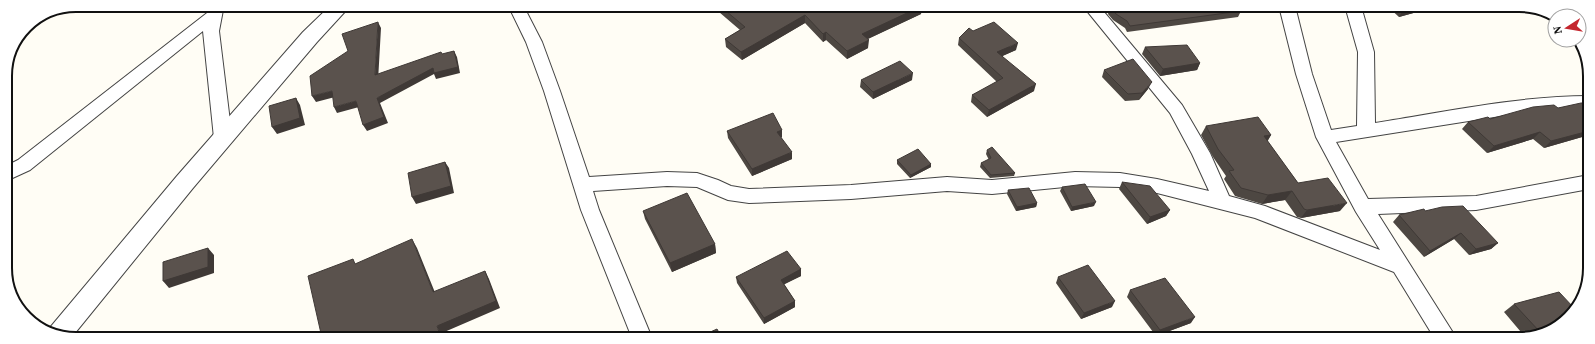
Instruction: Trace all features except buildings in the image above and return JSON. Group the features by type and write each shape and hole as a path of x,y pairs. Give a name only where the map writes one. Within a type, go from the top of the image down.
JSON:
{"street":[{"path":"12,171 24,165 214,12"},
{"path":"216,12 211,31 223,138"},
{"path":"62,331 223,138 310,37 335,12"},
{"path":"519,12 534,42 552,91 581,185 640,332"},
{"path":"1096,12 1176,109 1201,153 1223,203"},
{"path":"1288,12 1304,74 1325,137 1363,207 1442,332"},
{"path":"1355,12 1366,52 1366,131"},
{"path":"1325,137 1513,108 1583,102"},
{"path":"581,185 667,179 696,180 712,185 728,193 749,196 851,192 897,186 947,184 992,187 1075,179 1120,180 1157,186 1258,212 1400,266"},
{"path":"1363,207 1476,203 1583,183"}]}
